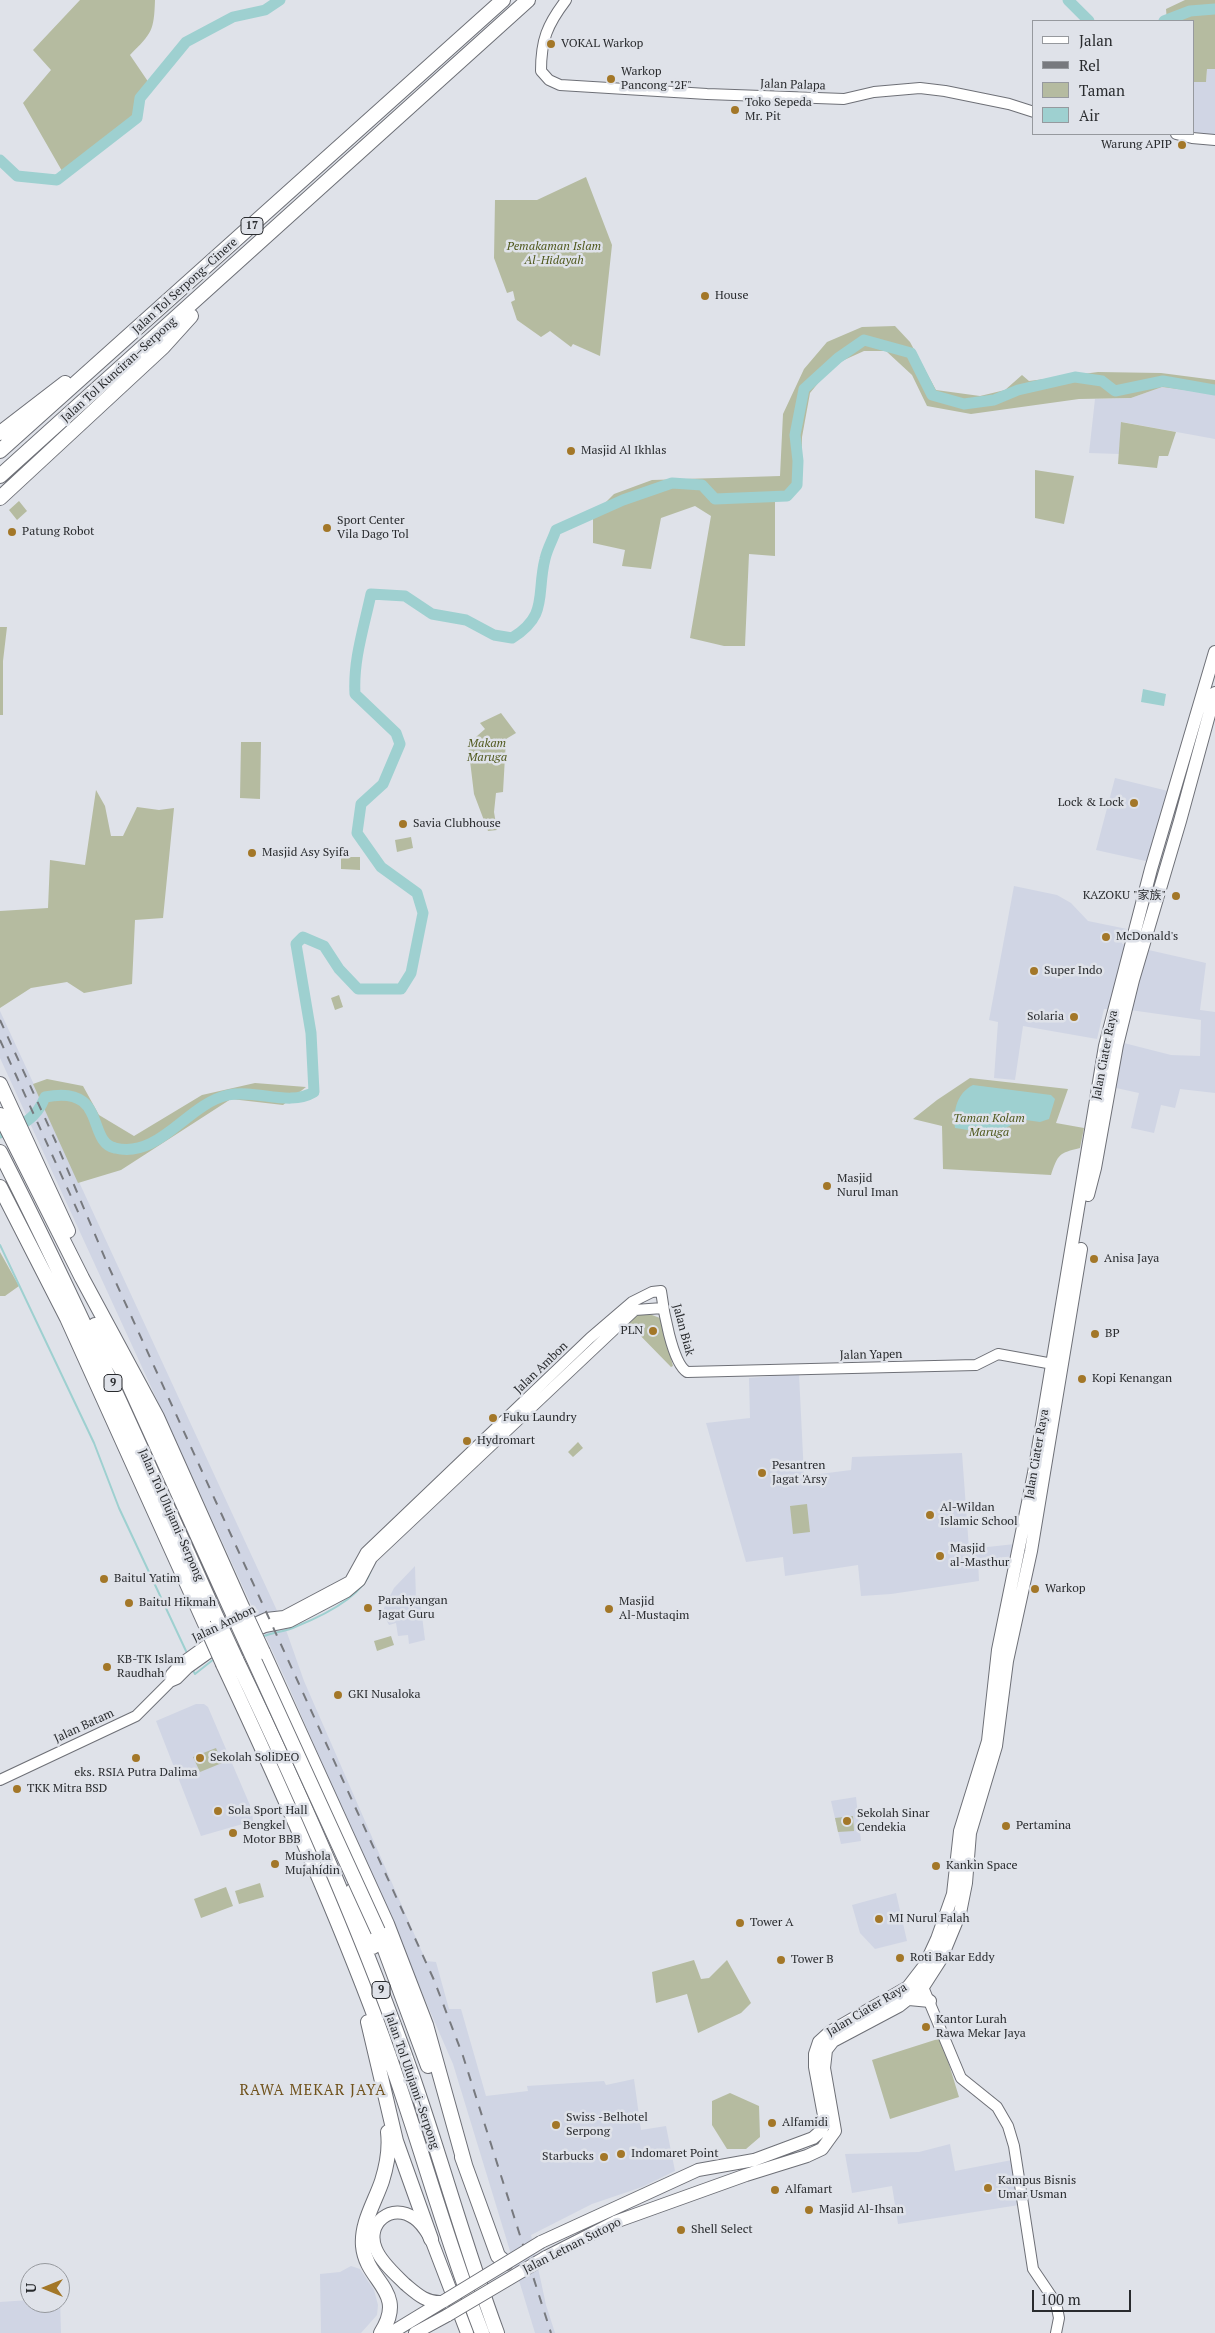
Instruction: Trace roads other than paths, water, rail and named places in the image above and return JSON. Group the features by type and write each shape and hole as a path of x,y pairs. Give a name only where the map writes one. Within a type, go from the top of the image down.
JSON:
{"highway":[{"name":"Jalan Tol Serpong–Cinere","path":"0,451 503,0"},
{"name":"Jalan Tol Serpong–Cinere","path":"237,264 528,0"},
{"path":"0,498 164,346 237,264"},
{"name":"Jalan Tol Kunciran–Serpong","path":"0,476 237,264"},
{"path":"0,433 36,403 116,348"},
{"path":"0,1084 5,1110 22,1148 117,1325 238,1612 378,1931 498,2256 506,2263"},
{"name":"Jalan Tol Ulujami–Serpong","path":"0,1152 50,1249 110,1375 211,1621"},
{"name":"Jalan Tol Ulujami–Serpong","path":"0,1187 67,1318 230,1661 298,1788 374,1972 411,2073 473,2268 497,2333"},
{"path":"0,1208 67,1318"},
{"path":"50,1249 125,1376 238,1612 263,1652 387,1924 419,2007 465,2165"},
{"name":"Jalan Tol Ulujami–Serpong","path":"230,1661 337,1919 379,2027 459,2273 482,2333"},
{"path":"297,1728 370,1936 411,2073"},
{"path":"337,1919 371,2033 386,2100 406,2174 431,2239"},
{"path":"381,2333 388,2321 390,2300 386,2289 366,2257 363,2241 366,2224 388,2158 389,2141 386,2100"}],"main road":[{"name":"Jalan Ciater Raya","path":"754,2160 813,2138 821,2130 825,2122 824,2110 815,2060 819,2042 830,2032 900,1994 918,1975 950,1907 968,1820 988,1741 998,1650 1032,1514 1072,1314 1094,1148 1104,1046 1115,999 1192,726 1215,652"},
{"name":"Jalan Ciater Raya","path":"1032,1514 1053,1364 1094,1148 1119,1035 1215,693"},
{"path":"1192,726 1205,731"},
{"path":"1156,856 1169,860"},
{"name":"Jalan Ciater Raya","path":"822,2149 835,2131 824,2068 826,2050 838,2038 909,1999 923,1987 941,1959 960,1913 966,1883 968,1820"},
{"path":"909,1999 930,2002"},
{"name":"Jalan Letnan Sutopo","path":"415,2333 546,2257 615,2222 701,2193 746,2175 808,2156 822,2149"},
{"name":"Jalan Letnan Sutopo","path":"391,2333 541,2242 620,2204 672,2183 698,2170 754,2160"},
{"path":"672,2183 701,2176 706,2180 707,2186 701,2193"},
{"path":"443,2301 426,2300 402,2280 379,2255 374,2244 373,2234 377,2223 384,2215 402,2213 418,2222 431,2239 467,2333"},
{"path":"437,2333 447,2316"}],"street":[{"name":"Jalan Palapa","path":"566,0 545,32 541,54 541,71 549,80 560,85 692,94 844,99 882,91 920,88 946,90 1009,104 1032,111"},
{"path":"1182,135 1215,140"},
{"name":"Jalan Biak","path":"661,1291 662,1308 679,1364 687,1372"},
{"name":"Jalan Ambon","path":"170,1682 171,1674 181,1663 206,1645 266,1618 284,1616 344,1585 354,1575 366,1552 590,1338 632,1302 646,1294 661,1291"},
{"name":"Jalan Ambon","path":"170,1682 177,1679 188,1668 209,1653 265,1627 290,1622 355,1587 372,1558 598,1343 636,1310 662,1308"},
{"name":"Jalan Yapen","path":"687,1372 976,1365 998,1354 1053,1364"},
{"name":"Jalan Batam","path":"0,1780 136,1716 170,1682"},
{"path":"923,1987 961,2078 997,2107 1008,2126 1014,2146 1033,2269 1056,2303 1059,2318 1056,2333"}],"water":[{"path":"1143,689 1166,694 1164,706 1141,702"},
{"path":"973,1085 1051,1095 1055,1099 1049,1119 1040,1122 1019,1119 996,1132 955,1128 957,1103 963,1093"}],"waterway":[{"path":"0,160 17,176 57,180 137,118 140,98 186,42 233,17 265,10 280,0"},
{"path":"1068,0 1088,20"},
{"path":"1167,20 1190,11 1215,9"},
{"path":"0,1133 15,1128 27,1121 38,1111 45,1097 65,1095 78,1099 87,1106 106,1144 115,1148 131,1149 146,1146 213,1100 228,1095 250,1094 294,1098 314,1092 311,1033 296,944 303,937 324,946 339,969 358,989 401,989 411,973 423,913 417,893 381,867 357,833 361,804 383,784 400,744 396,733 355,694 357,656 371,594 405,596 432,614 466,620 494,635 512,638 532,621 536,612 545,559 556,530 623,500 672,483 702,485 715,499 787,496 797,485 798,461 795,435 804,389 838,358 864,340 911,353 932,395 964,404 994,400 1018,390 1075,377 1102,381 1115,391 1163,381 1215,390"},
{"path":"0,1245 94,1443 119,1508 186,1651"},
{"path":"262,1637 291,1629 328,1612 359,1589 371,1570"},
{"path":"194,1672 195,1674 214,1659"}],"railway":[{"path":"0,1020 55,1140 107,1263 434,1980 463,2056 551,2333"},
{"path":"0,1040 79,1214"}],"place":[{"name":"VOKAL Warkop","path":"551,44"},
{"name":"Warkop Pancong \"2F\"","path":"611,79"},
{"name":"Toko Sepeda Mr. Pit","path":"735,110"},
{"name":"Warung APIP","path":"1182,145"},
{"name":"House","path":"705,296"},
{"name":"Masjid Al Ikhlas","path":"571,451"},
{"name":"Sport Center Vila Dago Tol","path":"327,528"},
{"name":"Patung Robot","path":"12,532"},
{"name":"Lock & Lock","path":"1134,803"},
{"name":"Savia Clubhouse","path":"403,824"},
{"name":"Masjid Asy Syifa","path":"252,853"},
{"name":"KAZOKU \"家族\"","path":"1176,896"},
{"name":"McDonald's","path":"1106,937"},
{"name":"Super Indo","path":"1034,971"},
{"name":"Solaria","path":"1074,1017"},
{"name":"Masjid Nurul Iman","path":"827,1186"},
{"name":"Anisa Jaya","path":"1094,1259"},
{"name":"PLN","path":"653,1331"},
{"name":"BP","path":"1095,1334"},
{"name":"Kopi Kenangan","path":"1082,1379"},
{"name":"Fuku Laundry","path":"493,1418"},
{"name":"Hydromart","path":"467,1441"},
{"name":"Pesantren Jagat 'Arsy","path":"762,1473"},
{"name":"Al-Wildan Islamic School","path":"930,1515"},
{"name":"Masjid al-Masthur","path":"940,1556"},
{"name":"Baitul Yatim","path":"104,1579"},
{"name":"Warkop","path":"1035,1589"},
{"name":"Baitul Hikmah","path":"129,1603"},
{"name":"Parahyangan Jagat Guru","path":"368,1608"},
{"name":"Masjid Al-Mustaqim","path":"609,1609"},
{"name":"KB-TK Islam Raudhah","path":"107,1667"},
{"name":"GKI Nusaloka","path":"338,1695"},
{"name":"eks. RSIA Putra Dalima","path":"136,1758"},
{"name":"Sekolah SoliDEO","path":"200,1758"},
{"name":"TKK Mitra BSD","path":"17,1789"},
{"name":"Sola Sport Hall","path":"218,1811"},
{"name":"Sekolah Sinar Cendekia","path":"847,1821"},
{"name":"Pertamina","path":"1006,1826"},
{"name":"Bengkel Motor BBB","path":"233,1833"},
{"name":"Mushola Mujahidin","path":"275,1864"},
{"name":"Kankin Space","path":"936,1866"},
{"name":"MI Nurul Falah","path":"879,1919"},
{"name":"Tower A","path":"740,1923"},
{"name":"Roti Bakar Eddy","path":"900,1958"},
{"name":"Tower B","path":"781,1960"},
{"name":"Kantor Lurah Rawa Mekar Jaya","path":"926,2027"},
{"name":"Alfamidi","path":"772,2123"},
{"name":"Swiss -Belhotel Serpong","path":"556,2125"},
{"name":"Indomaret Point","path":"621,2154"},
{"name":"Starbucks","path":"604,2157"},
{"name":"Kampus Bisnis Umar Usman","path":"988,2188"},
{"name":"Alfamart","path":"775,2190"},
{"name":"Masjid Al-Ihsan","path":"809,2210"},
{"name":"Shell Select","path":"681,2230"}],"district":[{"name":"RAWA MEKAR JAYA","path":"313,2091"}],"park label":[{"name":"Pemakaman Islam Al-Hidayah","path":"554,254"},
{"name":"Makam Maruga","path":"487,751"},
{"name":"Taman Kolam Maruga","path":"989,1126"}]}
